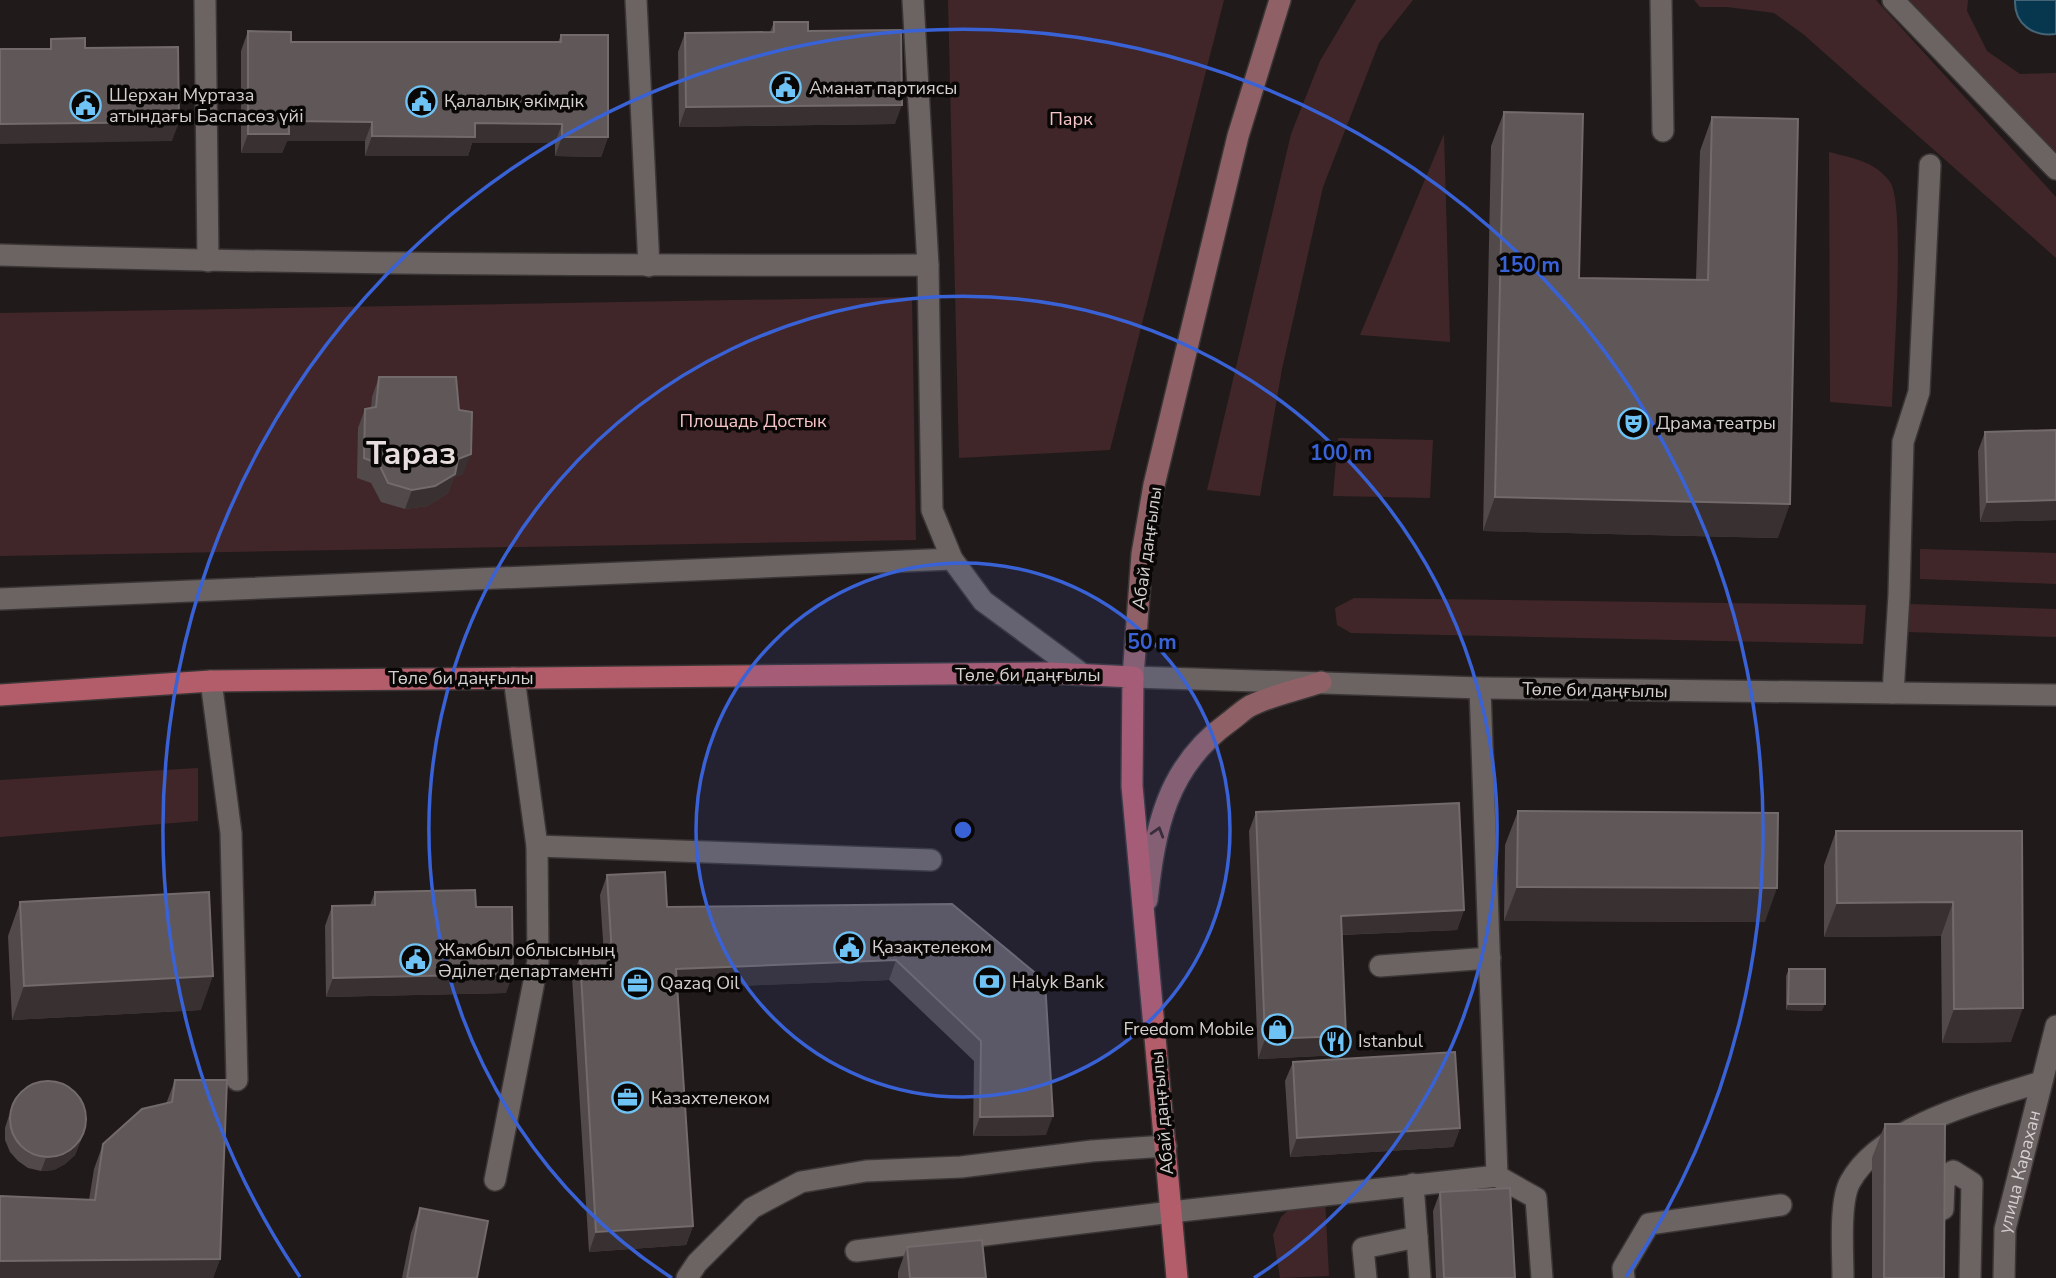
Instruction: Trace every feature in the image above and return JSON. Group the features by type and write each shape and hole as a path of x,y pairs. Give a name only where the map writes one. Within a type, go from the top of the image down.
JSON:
{"main road":[{"name":"Абай даңғылы","path":"1177,1278 1132,786 1133,677 1142,554 1154,485 1238,136 1280,0"},
{"name":"Төле би даңғылы","path":"0,695 211,681 1082,674 1133,677"},
{"path":"1145,923 1153,849 1173,783 1191,757 1215,732 1250,706 1321,682"}],"street":[{"path":"205,0 208,261"},
{"path":"636,0 649,266"},
{"path":"913,0 928,265 932,510 952,559 983,601 1082,674"},
{"path":"1661,0 1663,131"},
{"path":"1893,0 2056,169"},
{"path":"1893,693 1903,442 1919,392 1930,165"},
{"path":"0,256 649,266 928,265"},
{"path":"0,599 952,559"},
{"name":"Төле би даңғылы","path":"1133,677 1480,688 2056,695"},
{"path":"495,1180 538,961 537,846 514,678"},
{"path":"211,681 232,833 237,1080"},
{"path":"1480,688 1497,1176"},
{"path":"537,846 931,860"},
{"path":"1380,966 1490,958"},
{"name":"улица Карахан","path":"2004,1278 2005,1229 2056,1026"},
{"path":"1843,1278 1843,1219 1849,1184 1868,1159 1910,1129 1959,1107 2041,1082"},
{"path":"687,1278 697,1263 752,1208 802,1182 866,1171 961,1167 1092,1150 1166,1146"},
{"path":"1943,1223 1944,1182 1953,1171 1972,1183 1970,1278"},
{"path":"856,1251 1171,1212 1497,1176 1536,1198 1542,1278"},
{"path":"1413,1184 1420,1278"},
{"path":"1624,1278 1623,1268 1649,1224 1781,1205"},
{"path":"1366,1278 1363,1248 1417,1237"}],"green space":[{"name":"Парк","path":"948,0 1224,0 1110,450 959,458"},
{"path":"1356,0 1413,0 1379,43 1323,187 1282,369 1260,496 1207,490 1291,134 1320,61"},
{"path":"1694,0 1876,0 2056,197 2056,258 1803,34 1774,13 1727,7 1700,7"},
{"path":"1909,0 1968,0 1967,11 1987,51 2020,74 2056,73 2056,161"},
{"path":"1444,134 1450,342 1360,335"},
{"path":"1829,152 1862,161 1877,169 1890,182 1895,197 1898,253 1892,407 1830,402"},
{"name":"Площадь Достык","path":"912,297 916,540 0,556 0,313"},
{"path":"1338,438 1433,440 1430,498 1333,496"},
{"path":"1920,549 2056,553 2056,584 1920,579"},
{"path":"1354,598 1866,605 1863,644 1351,633 1337,625 1335,608"},
{"path":"1909,604 2056,609 2056,637 1908,632"},
{"path":"198,768 198,821 0,837 0,780"},
{"path":"1325,1199 1329,1276 1280,1278 1273,1235 1281,1217 1296,1203"}],"water":[{"path":"2015,0 2056,0 2056,34 2040,33 2026,27 2018,16"}],"building":[{"name":"Аманат партиясы","path":"774,22 808,22 808,31 901,30 902,105 686,107 685,33 774,32"},
{"name":"Қалалық әкімдік","path":"248,31 291,32 291,42 561,42 561,35 608,35 608,137 562,137 562,124 475,123 475,137 372,136 372,122 289,121 289,134 248,134"},
{"name":"Шерхан Мұртаза атындағы Баспасөз үйі","path":"85,38 85,48 178,47 179,122 0,124 0,49 51,49 51,39"},
{"name":"Драма театры","path":"1504,112 1583,114 1579,278 1708,280 1712,117 1798,119 1790,504 1495,497"},
{"path":"379,377 456,377 459,410 472,412 471,454 458,459 455,474 435,486 412,490 388,483 379,464 364,458 365,409 376,407"},
{"path":"2056,430 2056,500 1987,502 1985,432"},
{"path":"1459,803 1464,910 1341,916 1346,1036 1265,1039 1256,812"},
{"path":"1518,811 1778,813 1777,888 1517,887"},
{"path":"1836,831 2022,831 2023,1008 1954,1009 1953,902 1837,903"},
{"name":"Казахтелеком","path":"665,872 667,907 952,904 1045,981 1053,1116 980,1117 981,1041 896,960 676,969 693,1226 596,1232 580,957 612,955 607,875"},
{"name":"Жамбыл облысының Әділет департаменті","path":"475,890 476,907 512,907 513,974 333,978 332,906 375,905 375,892"},
{"path":"209,892 213,976 24,986 20,902"},
{"path":"1789,969 1825,969 1825,1004 1788,1004"},
{"path":"1455,1052 1460,1128 1297,1138 1293,1062"},
{"path":"175,1080 227,1080 220,1259 0,1261 0,1196 95,1200 103,1144 142,1109 172,1102"},
{"path":"48,1081 63,1084 75,1092 83,1104 86,1119 83,1134 75,1146 63,1154 48,1157 33,1154 21,1146 13,1134 10,1119 13,1104 21,1092 33,1084"},
{"path":"1885,1124 1945,1124 1944,1278 1884,1278"},
{"path":"1510,1188 1515,1278 1444,1278 1440,1192"},
{"path":"420,1208 488,1221 477,1278 407,1278"},
{"path":"982,1240 986,1278 910,1278 907,1247"}],"place":[{"name":"Аманат партиясы","path":"786,88"},
{"name":"Қалалық әкімдік","path":"421,101"},
{"name":"Шерхан Мұртаза атындағы Баспасөз үйі","path":"86,105"},
{"name":"Драма театры","path":"1633,423"},
{"name":"Қазақтелеком","path":"849,947"},
{"name":"Жамбыл облысының Әділет департаменті","path":"415,960"},
{"name":"Halyk Bank","path":"989,982"},
{"name":"Qazaq Oil","path":"637,983"},
{"name":"Freedom Mobile","path":"1277,1029"},
{"name":"Istanbul","path":"1335,1041"},
{"name":"Казахтелеком","path":"628,1098"}],"district":[{"name":"Тараз","path":"411,453"}]}
